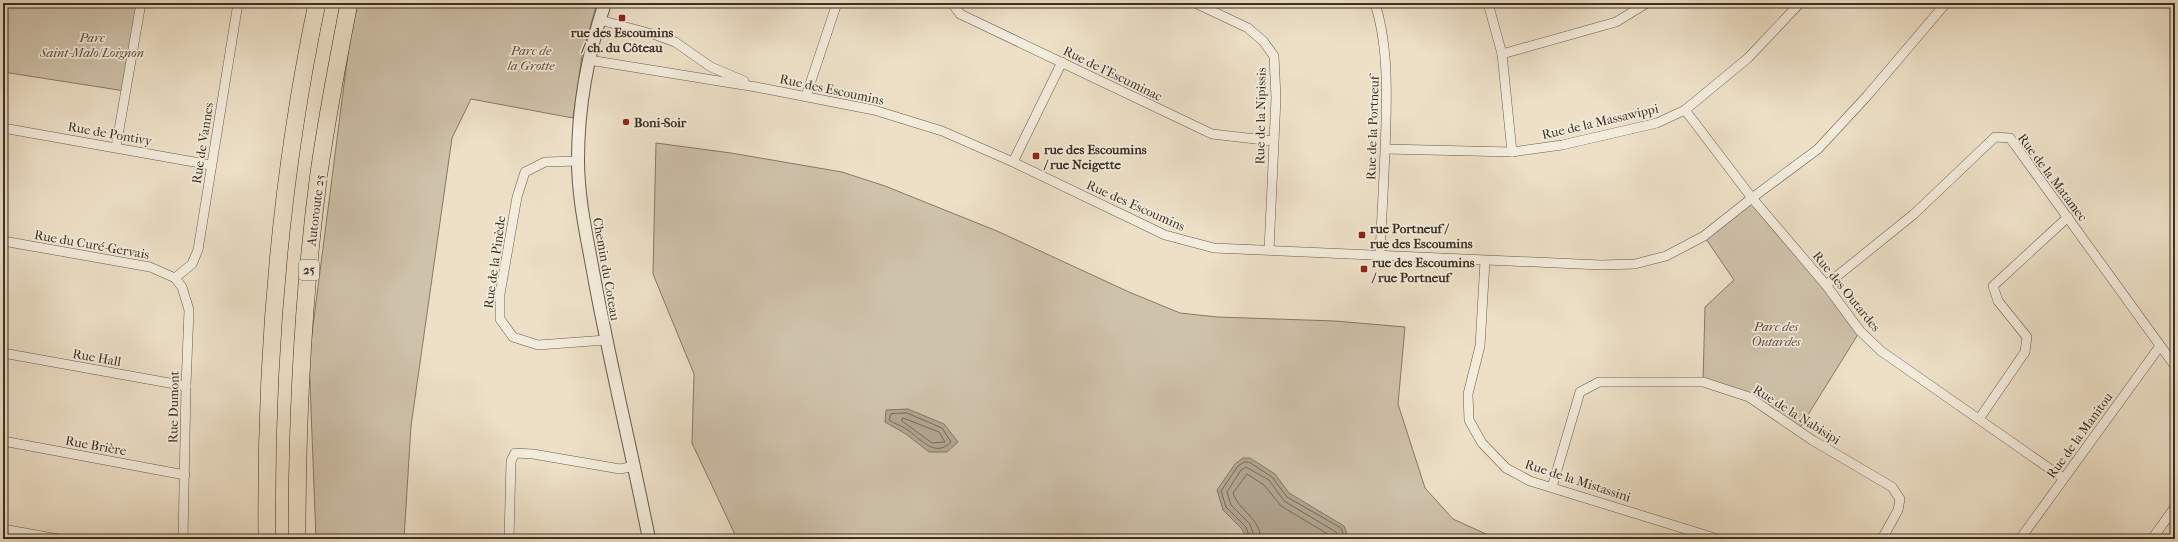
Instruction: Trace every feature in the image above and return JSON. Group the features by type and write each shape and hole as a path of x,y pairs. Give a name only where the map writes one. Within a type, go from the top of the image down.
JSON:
{"highway":[{"path":"267,539 268,405 276,275 291,149 317,3"},
{"name":"Autoroute 25","path":"297,539 300,391 312,236 327,124 350,3"}],"street":[{"path":"116,147 140,3"},
{"name":"Rue de Vannes","path":"175,278 192,264 198,250 238,3"},
{"name":"Chemin du Coteau","path":"605,3 589,60 582,106 578,161 583,220 606,340 635,466 649,539"},
{"path":"806,96 837,3"},
{"name":"Rue de l'Escuminac","path":"952,3 960,14 1212,134 1273,141"},
{"name":"Rue de la Nipissis","path":"1195,3 1248,28 1263,41 1274,56 1276,98 1269,250"},
{"name":"Rue de la Portneuf","path":"1375,3 1380,19 1387,67 1386,149 1380,254"},
{"path":"1488,3 1502,54 1512,152"},
{"path":"1502,54 1616,22 1647,3"},
{"path":"1787,3 1793,10"},
{"name":"Rue de la Massawippi","path":"1386,149 1512,152 1562,146 1649,125 1685,110 1748,58 1800,3"},
{"name":"Rue des Escoumins","path":"589,60 756,87 874,110 942,131 1014,162 1165,235 1214,248 1380,254 1485,261 1601,265 1635,264 1666,256 1704,236 1818,149 1946,3"},
{"name":"Rue des Escoumins","path":"600,20 656,34 675,42 711,66 756,87"},
{"path":"1014,162 1062,62"},
{"name":"Rue des Outardes","path":"1685,110 1752,198 1826,285 1860,331 1881,351 2063,478"},
{"name":"Rue de Pontivy","path":"3,128 211,165"},
{"name":"Rue de la Matamec","path":"1826,285 1914,214 1995,137 2010,138 2175,366"},
{"name":"Rue de la Pinède","path":"578,161 545,162 525,172 517,197 500,294 500,319 513,337 538,345 606,340"},
{"path":"1979,419 2025,352 2027,337 1998,302 1993,286 2068,217"},
{"name":"Rue du Curé-Gervais","path":"3,241 150,267 175,278"},
{"name":"Rue de la Mistassini","path":"1485,261 1480,346 1468,394 1469,420 1482,444 1506,468 1530,481 1718,539"},
{"name":"Rue Dumont","path":"175,278 182,287 189,310 183,539"},
{"name":"Rue de la Manitou","path":"2020,539 2160,346"},
{"name":"Rue Hall","path":"3,353 186,386"},
{"name":"Rue de la Nabisipi","path":"1552,487 1580,392 1599,382 1703,382 1750,397 1812,440 1892,487 1900,499 1898,510 1882,539"},
{"name":"Rue Brière","path":"3,441 185,475"},
{"path":"509,539 511,462 515,453 533,454 620,469 635,466"},
{"path":"2152,539 2175,507"},
{"path":"3,529 58,539"}],"green space":[{"name":"Parc Saint-Malo/Loignon","path":"3,3 141,3 125,91 3,72"},
{"name":"Parc de la Grotte","path":"358,3 597,3 582,56 573,118 471,99 452,138 411,426 404,539 316,539 309,357 351,30"},
{"path":"656,143 731,153 842,172 885,186 997,231 1129,292 1180,313 1217,317 1335,321 1405,327 1398,404 1425,488 1453,519 1497,539 737,539 692,443 694,374 653,274"},
{"name":"Parc des Outardes","path":"1752,198 1860,331 1798,431 1749,397 1703,382 1705,307 1734,280 1704,236"}],"water":[{"path":"908,409 944,424 958,442 947,452 929,452 906,434 885,422 886,410"},
{"path":"1243,458 1250,458 1275,474 1289,493 1344,526 1349,539 1247,539 1242,529 1223,510 1217,490 1235,464"}],"place":[{"name":"rue des Escoumins / ch. du Côteau","path":"622,18"},
{"name":"Boni-Soir","path":"626,122"},
{"name":"rue des Escoumins / rue Neigette","path":"1036,156"},
{"name":"rue Portneuf / rue des Escoumins","path":"1362,235"},
{"name":"rue des Escoumins / rue Portneuf","path":"1364,269"}]}
